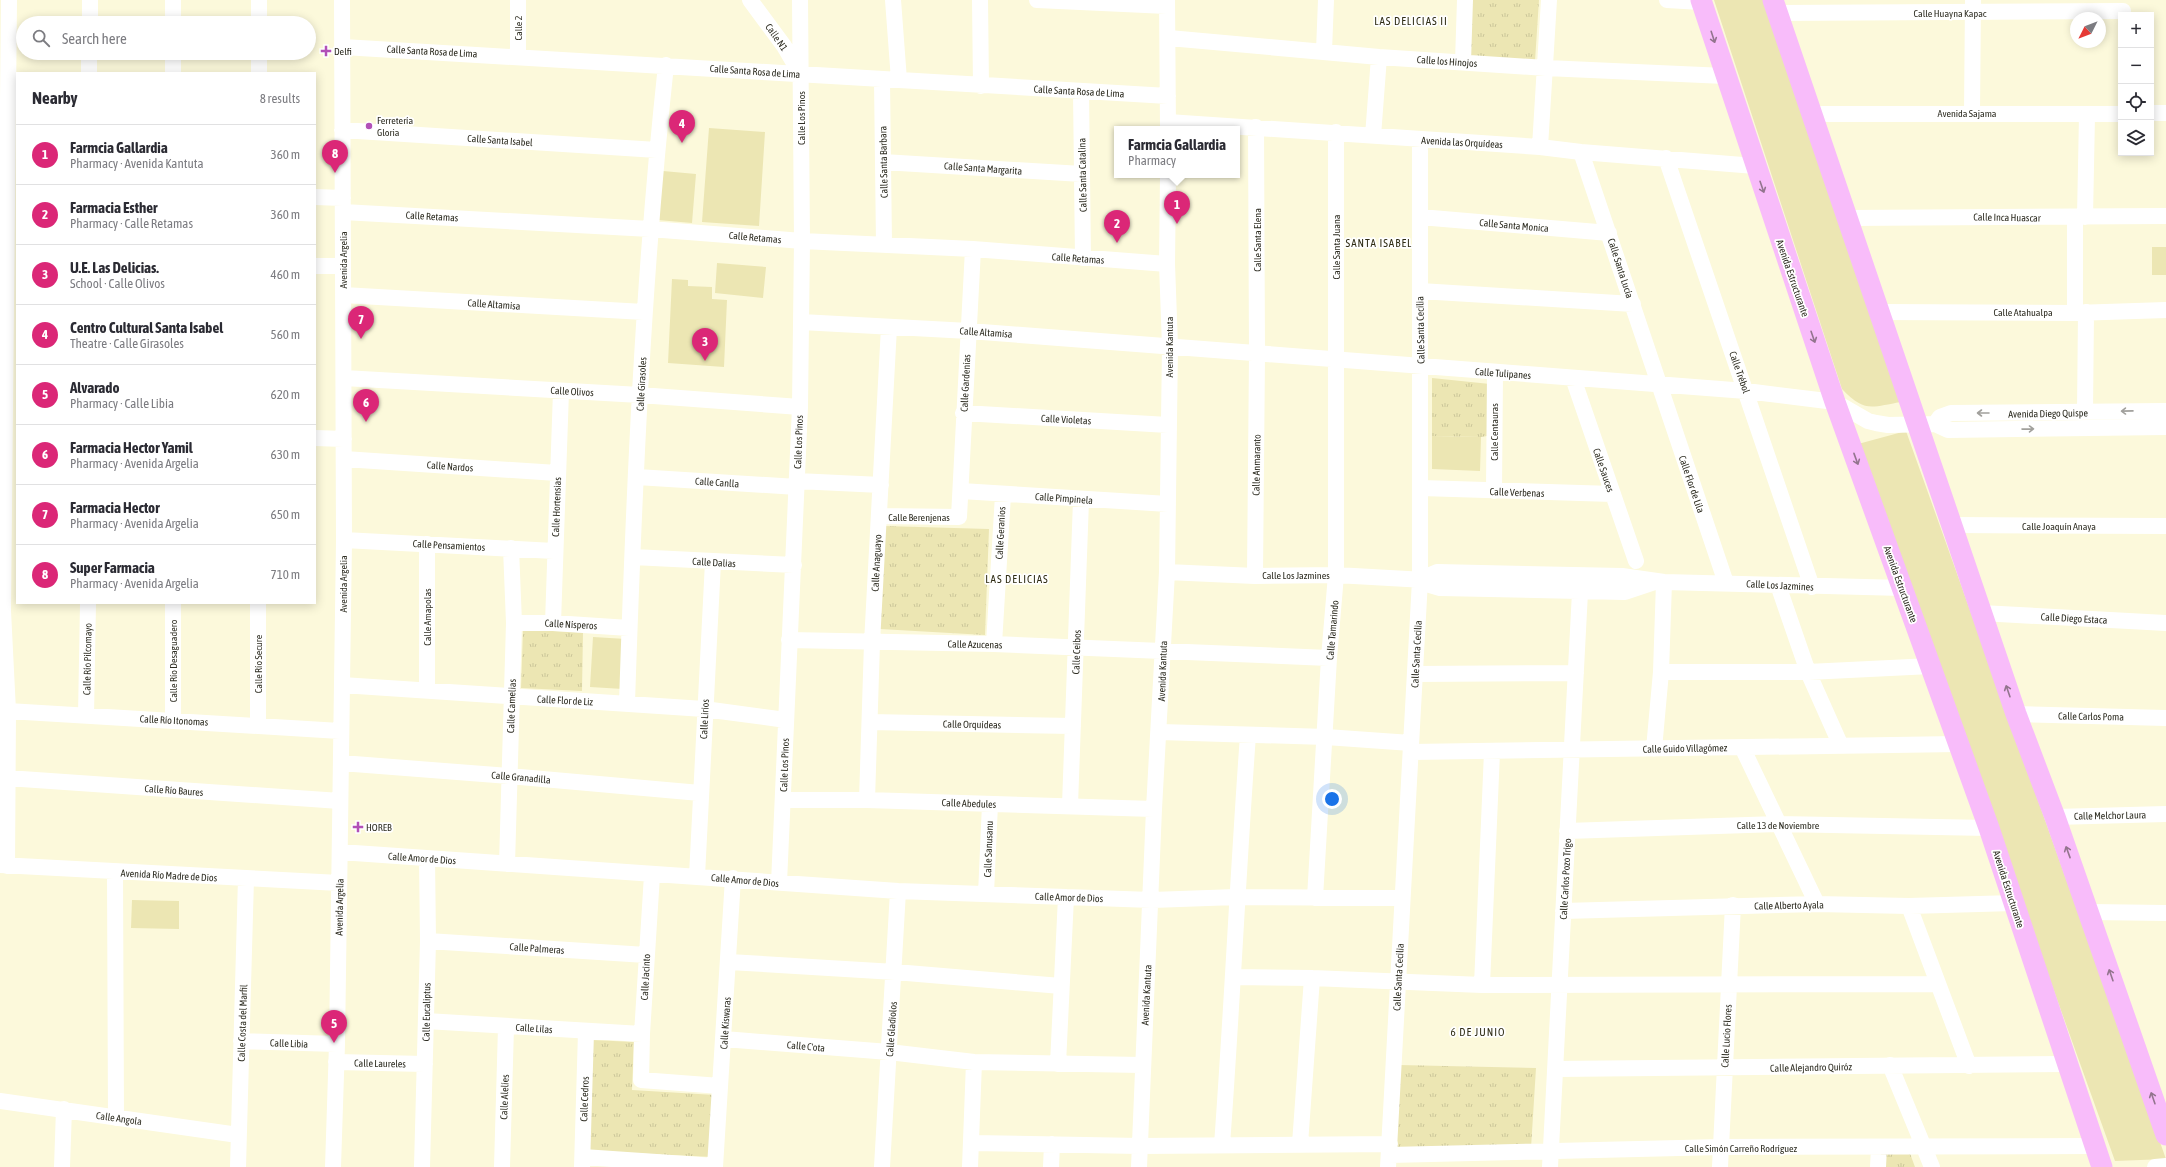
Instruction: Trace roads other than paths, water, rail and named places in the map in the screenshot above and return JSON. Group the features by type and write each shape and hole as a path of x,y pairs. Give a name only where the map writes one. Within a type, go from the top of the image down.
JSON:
{"main road":[{"name":"Avenida Estructurante","path":"1701,1 1835,402 1989,828 2066,1064 2102,1167"},
{"path":"1775,7 1879,312 1926,424 1952,525 1981,613 2016,714 2089,912 2166,1135"}],"street":[{"path":"4,865 8,711 1,611 8,427 8,185 4,102 5,21 9,0"},
{"path":"90,0 90,16"},
{"path":"173,0 173,16"},
{"path":"259,0 259,16"},
{"name":"Avenida Argelia","path":"332,1167 337,1044 341,763 340,730 344,540 342,0"},
{"name":"Calle 2","path":"518,0 518,56"},
{"name":"Calle N1","path":"750,0 784,46 801,75"},
{"name":"Calle Los Pinos","path":"779,883 800,407 802,241 800,0"},
{"path":"893,0 898,80"},
{"path":"980,0 981,86"},
{"path":"1037,0 1167,3 1169,38 1168,125"},
{"path":"1324,51 1326,0"},
{"path":"1463,62 1465,0"},
{"path":"1540,147 1550,0"},
{"path":"1667,0 1701,1"},
{"name":"Calle Huayna Kapac","path":"1775,7 2123,9"},
{"path":"1972,113 1973,7"},
{"name":"Calle los Hinojos","path":"1169,38 1379,56 1546,68 1725,76"},
{"name":"Calle Santa Rosa de Lima","path":"343,47 518,56 882,80 1168,96"},
{"path":"1373,136 1379,56"},
{"path":"89,60 89,72"},
{"path":"173,60 173,72"},
{"path":"259,60 259,72"},
{"name":"Calle Girasoles","path":"627,703 629,628 644,312 657,150 666,65"},
{"name":"Calle Santa Barbara","path":"882,80 884,245"},
{"name":"Calle Santa Catalina","path":"1081,91 1083,258"},
{"path":"2154,113 2166,113"},
{"name":"Avenida Sajama","path":"1812,114 2118,114"},
{"path":"2085,412 2080,312 2080,217 2088,115"},
{"name":"Avenida las Orquídeas","path":"1168,125 1212,126"},
{"name":"Avenida las Orquídeas","path":"1240,127 1540,147 1581,152 1755,166"},
{"name":"Calle Santa Elena","path":"1256,127 1257,354"},
{"name":"Calle Santa Isabel","path":"342,130 657,150"},
{"name":"Calle Santa Juana","path":"1336,132 1336,361"},
{"name":"Calle Santa Cecilia","path":"1389,1155 1402,898 1422,580 1420,140"},
{"name":"Calle Santa Lucía","path":"1581,152 1633,304 1658,385"},
{"name":"Calle Trébol","path":"1666,158 1812,587"},
{"name":"Calle Santa Margarita","path":"883,162 1082,174"},
{"name":"Avenida Kantuta","path":"1138,1167 1142,1065 1152,900 1154,809 1160,732 1162,650 1167,572 1170,346 1167,264 1168,178"},
{"name":"Calle Retamas","path":"316,197 343,205 802,241 973,249 1167,264"},
{"name":"Calle Inca Huascar","path":"1847,218 2166,216"},
{"name":"Calle Santa Monica","path":"1420,217 1609,233"},
{"name":"Calle Gardenias","path":"959,517 963,413 973,249"},
{"path":"316,266 343,266"},
{"path":"1420,291 1633,304"},
{"name":"Calle Altamisa","path":"343,295 644,312"},
{"name":"Calle Atahualpa","path":"1879,312 2080,312 2166,310"},
{"name":"Calle Altamisa","path":"801,322 969,331 1170,346"},
{"name":"Calle Anaguayo","path":"867,800 872,643 889,327"},
{"name":"Calle Tulipanes","path":"1170,346 1336,361 1746,392 1835,402"},
{"name":"Calle Anmaranto","path":"1255,576 1257,354"},
{"name":"Calle Tamarindo","path":"1315,898 1326,737 1329,658 1336,575 1336,361"},
{"name":"Calle Centauras","path":"1494,491 1495,373"},
{"name":"Calle Olivos","path":"344,378 640,395 800,407"},
{"name":"Calle Sauces","path":"1573,378 1636,561"},
{"name":"Calle Flor de Lila","path":"1658,385 1726,583"},
{"name":"Calle Hortensias","path":"553,623 554,551 561,391"},
{"name":"Avenida Diego Quispe","path":"1835,402 1868,421 1876,423 1888,425 1926,424 1942,429 1954,430 2166,427"},
{"name":"Avenida Diego Quispe","path":"1926,424 1940,417 1951,414 2166,411"},
{"name":"Calle Violetas","path":"963,413 1168,425"},
{"path":"316,438 344,439"},
{"name":"Calle Nardos","path":"344,459 557,473"},
{"name":"Calle Canlla","path":"637,477 797,484 881,485"},
{"name":"Calle Verbenas","path":"1421,488 1613,494"},
{"name":"Calle Pimpinela","path":"960,492 1168,504"},
{"name":"Calle Geranios","path":"994,644 1003,495"},
{"name":"Calle Ceibos","path":"1070,805 1081,500"},
{"name":"Calle Berenjenas","path":"879,516 959,517"},
{"name":"Calle Joaquín Anaya","path":"1952,525 2166,526"},
{"name":"Calle Pensamientos","path":"344,540 554,551"},
{"name":"Calle Amapolas","path":"427,544 427,690"},
{"name":"Calle Camelias","path":"507,864 514,623 511,548"},
{"name":"Calle Dalias","path":"633,556 713,562 794,565"},
{"name":"Calle Lirios","path":"697,876 704,709 713,562"},
{"name":"Calle Los Jazmines","path":"1167,572 1255,576 1336,575 1422,580 1436,587 1580,592 1625,592 1660,582"},
{"name":"Calle Los Jazmines","path":"1422,580 1437,572 1622,576 1660,582 1812,587 1903,588"},
{"path":"1654,749 1661,672 1660,582"},
{"path":"1778,585 1808,672 1841,746"},
{"name":"Calle Carlos Pozo Trigo","path":"1550,1167 1580,592"},
{"name":"Calle Río Pilcomayo","path":"86,716 88,604"},
{"name":"Calle Río Desaguadero","path":"173,604 173,720"},
{"name":"Calle Río Secure","path":"258,604 258,725"},
{"name":"Calle Diego Estaca","path":"1981,613 2166,623"},
{"name":"Calle Nísperos","path":"514,623 553,623 629,628"},
{"name":"Calle Azucenas","path":"789,640 872,643 994,644 1329,658"},
{"path":"1661,672 1808,672 1931,666"},
{"path":"1416,674 1576,673"},
{"name":"Calle Flor de Liz","path":"342,685 704,709 786,720"},
{"name":"Calle Río Itonomas","path":"8,711 340,730"},
{"name":"Calle Carlos Poma","path":"2016,714 2166,718"},
{"name":"Calle Orquídeas","path":"870,722 1073,726"},
{"name":"Calle Guido Villagómez","path":"1160,732 1326,737 1411,747 1492,752 1572,749 1958,744"},
{"path":"1222,1145 1234,977 1236,897 1248,735"},
{"path":"1742,747 1817,904"},
{"path":"1482,985 1492,752"},
{"name":"Calle Granadilla","path":"341,763 700,793"},
{"name":"Calle Río Baures","path":"7,778 340,801"},
{"name":"Calle Abedules","path":"783,800 867,800 1070,805 1154,809"},
{"name":"Calle Sanusanu","path":"986,894 990,804"},
{"name":"Calle Melchor Laura","path":"2055,817 2166,814"},
{"name":"Calle 13 de Noviembre","path":"1567,831 1778,824 1989,828"},
{"name":"Calle Amor de Dios","path":"340,852 652,875 733,878 779,883 898,891 1152,900 1236,897 1402,898"},
{"name":"Calle Eucaliptus","path":"422,1167 428,941 427,858"},
{"name":"Avenida Río Madre de Dios","path":"4,865 339,883"},
{"path":"115,872 116,1118"},
{"name":"Calle Jacinto","path":"652,875 646,955 641,1080 720,1086"},
{"name":"Calle Costa del Marfil","path":"238,1167 246,878"},
{"name":"Calle Kiswaras","path":"715,1166 729,962 733,878"},
{"name":"Calle Gladiolos","path":"882,1167 895,972 898,891"},
{"path":"1058,1064 1066,897"},
{"name":"Calle Alberto Ayala","path":"1563,911 1733,905 1817,904 1910,906 2014,903"},
{"name":"Calle Lucio Flores","path":"1720,1167 1733,905"},
{"path":"1910,906 1937,984 1969,1066"},
{"path":"2089,912 2166,913"},
{"name":"Calle Palmeras","path":"428,941 646,955"},
{"path":"729,962 895,972 1061,986"},
{"path":"1234,977 1312,978 1482,985 1729,986 1937,984"},
{"path":"1300,1144 1312,978"},
{"name":"Calle Lilas","path":"426,1021 586,1032 642,1034"},
{"name":"Calle Alelíes","path":"502,1167 506,1026"},
{"name":"Calle Cedros","path":"582,1162 586,1032"},
{"name":"Calle C'ota","path":"724,1039 889,1052 974,1062 1142,1065"},
{"name":"Calle Libia","path":"241,1041 337,1044"},
{"name":"Calle Laureles","path":"336,1062 425,1064"},
{"path":"970,1167 974,1062"},
{"name":"Calle Alejandro Quiróz","path":"1555,1070 2066,1064"},
{"path":"1890,1066 1932,1167"},
{"name":"Calle Angola","path":"0,1101 238,1134"},
{"path":"62,1167 64,1109"},
{"name":"Calle Simón Carreño Rodríguez","path":"972,1143 1140,1146 1300,1144 1389,1155 1721,1147 2094,1146"},
{"path":"1051,1167 1052,1144"},
{"path":"1878,1167 1879,1147"},
{"path":"582,1162 715,1166"},
{"path":"2156,1167 2166,1166"}],"place":[{"name":"Delfi","path":"326,51"},
{"name":"Ferretería Gloria","path":"369,126"},
{"name":"Centro Cultural Santa Isabel","path":"682,143"},
{"name":"Super Farmacia","path":"335,173"},
{"name":"Farmcia Gallardia","path":"1177,224"},
{"name":"Farmacia Esther","path":"1117,243"},
{"name":"Farmacia Hector","path":"361,339"},
{"name":"U.E. Las Delicias.","path":"705,361"},
{"name":"Farmacia Hector Yamil","path":"366,422"},
{"name":"HOREB","path":"358,827"},
{"name":"Alvarado","path":"334,1043"}],"district":[{"name":"LAS DELICIAS II","path":"1411,21"},
{"name":"SANTA ISABEL","path":"1379,243"},
{"name":"LAS DELICIAS","path":"1017,579"},
{"name":"6 DE JUNIO","path":"1478,1032"}]}
